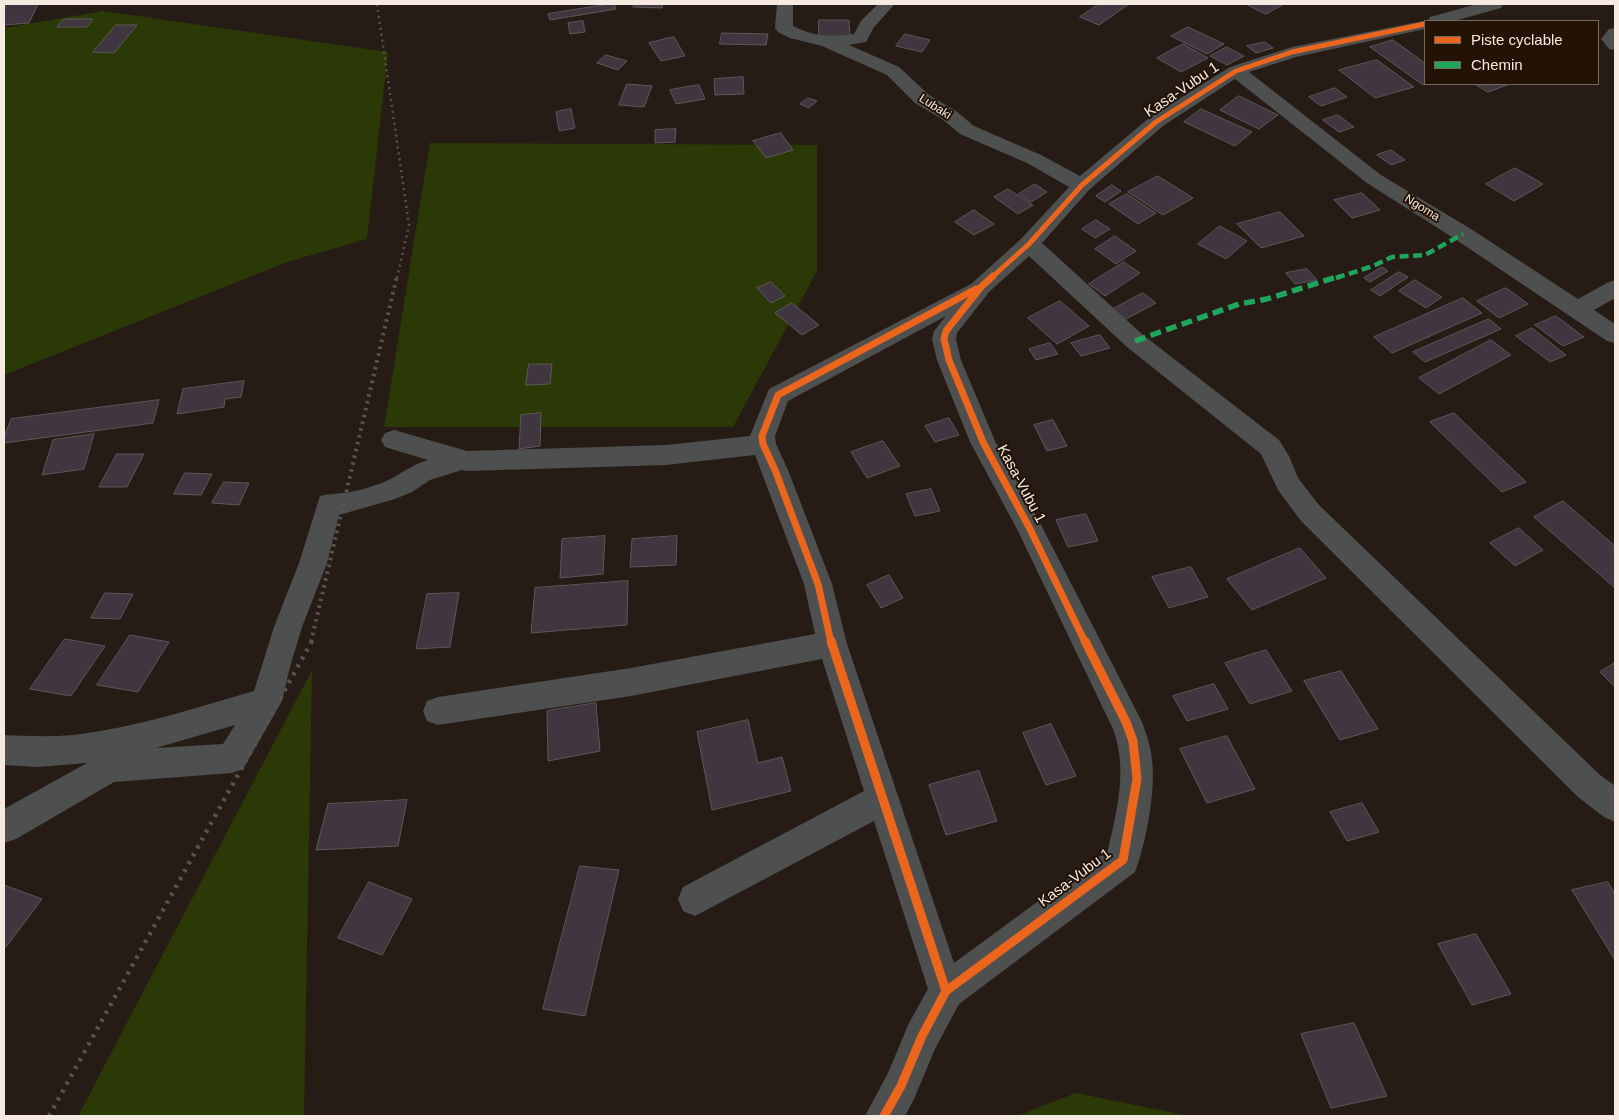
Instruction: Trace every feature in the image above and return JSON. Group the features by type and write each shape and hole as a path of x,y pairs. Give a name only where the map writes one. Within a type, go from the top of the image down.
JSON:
{"street":[{"name":"Lubaki","path":"785,4 784,28 796,34 828,42 901,77 922,99 949,115 967,130 1034,159 1082,185"},
{"path":"828,42 860,38 867,25 886,4"},
{"path":"1439,20 1495,4"},
{"name":"Kasa-Vubu 1","path":"884,1116 901,1086 922,1036 946,991 1123,860 1135,799 1138,768 1134,738 1126,718 1115,703 1029,526 983,442 949,360 944,339 946,331 981,287 1029,244 1082,185 1156,122 1236,71 1292,52 1424,24"},
{"path":"1615,33 1610,39 1615,45"},
{"name":"Ngoma","path":"1236,71 1374,179 1579,309 1615,335"},
{"path":"1029,244 1135,341 1270,447 1276,456 1287,483 1310,513 1590,786 1615,806"},
{"path":"946,991 832,644 818,584 775,470 763,444 762,436 778,395 981,287"},
{"path":"1579,309 1615,288"},
{"path":"394,440 461,460"},
{"path":"4,827 110,767 232,758 266,701 288,627 313,563 329,504 344,504 386,492 402,485 421,472 461,460 666,455 763,444"},
{"path":"438,711 631,682 832,644"},
{"path":"4,750 27,753 116,745 266,701"},
{"path":"695,899 884,798"}],"green space":[{"path":"103,11 388,52 367,239 287,262 4,375 4,28"},
{"path":"430,143 817,145 817,271 733,427 384,427"},
{"path":"312,670 304,1116 78,1116"},
{"path":"1076,1093 1189,1116 1017,1116"}],"building":[{"path":"7,4 38,4 29,23 4,25 4,10"},
{"path":"614,4 616,9 550,20 548,14"},
{"path":"635,4 663,4 662,8 633,7"},
{"path":"1099,4 1129,4 1099,25 1080,17"},
{"path":"1246,4 1284,4 1266,14"},
{"path":"64,19 93,19 87,27 57,27"},
{"path":"819,20 849,20 850,37 819,37"},
{"path":"583,21 585,32 570,34 568,23"},
{"path":"116,25 137,25 114,53 93,52"},
{"path":"1188,27 1224,44 1207,54 1171,36"},
{"path":"722,33 768,34 766,45 720,44"},
{"path":"905,34 930,40 922,52 896,46"},
{"path":"674,37 685,56 661,61 649,43"},
{"path":"1393,40 1424,62 1424,85 1423,85 1370,47"},
{"path":"1265,42 1273,48 1256,53 1247,46"},
{"path":"1183,44 1208,58 1181,72 1157,58"},
{"path":"1227,47 1244,56 1227,65 1210,56"},
{"path":"606,55 627,61 618,70 597,63"},
{"path":"1377,60 1414,87 1375,98 1339,70"},
{"path":"743,77 744,94 715,95 714,79"},
{"path":"627,84 652,86 644,107 619,105"},
{"path":"699,85 705,99 676,104 670,90"},
{"path":"1477,85 1507,85 1488,92"},
{"path":"1335,88 1347,97 1321,106 1309,97"},
{"path":"1239,96 1278,115 1259,129 1220,110"},
{"path":"808,98 817,101 809,108 800,104"},
{"path":"571,109 575,128 559,131 556,112"},
{"path":"1201,109 1252,132 1235,146 1184,122"},
{"path":"1338,115 1354,127 1339,132 1323,120"},
{"path":"676,129 675,142 655,143 655,130"},
{"path":"781,133 793,150 766,158 753,141"},
{"path":"1391,150 1405,160 1391,165 1377,155"},
{"path":"1515,168 1543,184 1514,201 1486,184"},
{"path":"1158,176 1193,198 1163,215 1128,192"},
{"path":"1035,184 1047,192 1031,202 1019,194"},
{"path":"1112,185 1121,191 1105,202 1096,196"},
{"path":"1008,189 1033,205 1018,214 994,197"},
{"path":"1362,193 1380,210 1352,218 1334,200"},
{"path":"1127,194 1156,213 1138,224 1109,204"},
{"path":"974,210 994,224 974,235 955,222"},
{"path":"1280,212 1304,236 1261,248 1237,224"},
{"path":"1096,220 1110,229 1095,238 1082,229"},
{"path":"1220,226 1247,241 1226,259 1198,244"},
{"path":"1115,236 1136,251 1116,264 1095,249"},
{"path":"1124,262 1140,273 1105,296 1089,284"},
{"path":"1382,267 1388,271 1370,282 1364,278"},
{"path":"1307,269 1317,280 1295,284 1286,273"},
{"path":"1399,272 1408,277 1380,296 1371,290"},
{"path":"1415,280 1442,297 1426,308 1399,291"},
{"path":"771,282 785,296 771,303 757,288"},
{"path":"1506,288 1528,304 1499,318 1477,301"},
{"path":"1143,293 1156,303 1124,320 1111,310"},
{"path":"1463,298 1482,313 1392,353 1374,337"},
{"path":"1060,301 1089,326 1057,344 1028,318"},
{"path":"792,303 819,325 802,335 775,313"},
{"path":"1556,316 1584,337 1563,346 1535,325"},
{"path":"1489,319 1501,329 1425,362 1413,352"},
{"path":"1532,328 1566,355 1550,362 1516,336"},
{"path":"1100,335 1110,348 1081,356 1071,343"},
{"path":"1491,340 1511,355 1439,394 1419,378"},
{"path":"1050,343 1058,354 1036,360 1029,349"},
{"path":"529,364 552,364 550,384 526,385"},
{"path":"244,381 241,397 225,399 224,407 177,414 183,389"},
{"path":"159,400 153,423 4,443 4,437 11,419"},
{"path":"541,413 540,446 519,449 521,415"},
{"path":"1454,413 1526,482 1502,492 1430,422"},
{"path":"949,418 959,435 935,442 925,426"},
{"path":"1053,420 1067,446 1047,451 1034,425"},
{"path":"94,434 84,469 42,475 53,440"},
{"path":"883,441 900,466 867,478 851,452"},
{"path":"117,454 144,454 127,487 99,487"},
{"path":"185,473 212,474 201,495 174,494"},
{"path":"224,482 249,483 239,505 212,503"},
{"path":"931,489 940,511 915,516 906,494"},
{"path":"1563,501 1615,546 1615,588 1534,517"},
{"path":"1086,514 1098,541 1068,547 1056,520"},
{"path":"1519,528 1543,550 1515,566 1490,543"},
{"path":"605,536 603,574 560,578 562,539"},
{"path":"677,536 676,565 630,567 632,539"},
{"path":"1300,548 1326,578 1252,610 1227,579"},
{"path":"1191,567 1208,597 1169,608 1152,577"},
{"path":"889,575 903,598 881,608 867,585"},
{"path":"628,581 627,625 531,633 535,588"},
{"path":"105,593 133,594 120,619 91,618"},
{"path":"459,593 450,647 416,649 427,594"},
{"path":"130,635 169,642 138,692 97,685"},
{"path":"65,639 105,646 71,696 30,689"},
{"path":"1266,650 1292,691 1250,704 1225,663"},
{"path":"1615,663 1615,687 1600,672"},
{"path":"1341,671 1378,729 1340,740 1304,681"},
{"path":"1214,684 1228,709 1187,721 1173,696"},
{"path":"596,703 600,751 548,761 547,711"},
{"path":"748,720 758,763 782,757 791,791 712,810 697,732"},
{"path":"1051,724 1076,776 1046,785 1023,733"},
{"path":"1227,736 1255,789 1207,803 1180,749"},
{"path":"979,771 997,821 946,835 929,785"},
{"path":"407,800 398,846 316,850 328,804"},
{"path":"1362,803 1379,832 1347,841 1330,812"},
{"path":"580,866 619,870 585,1016 543,1009"},
{"path":"369,882 412,899 382,955 338,938"},
{"path":"1608,882 1615,894 1615,960 1572,890"},
{"path":"4,885 42,899 6,947 4,947"},
{"path":"1476,934 1511,994 1472,1005 1438,944"},
{"path":"1354,1023 1387,1096 1331,1108 1301,1034"}],"railway":[{"path":"377,4 409,225 397,278"},
{"path":"311,642 397,276"},
{"path":"49,1116 312,641"}],"marked path":[{"path":"1135,341 1239,304 1267,299 1373,266 1392,257 1425,255 1463,234"}],"cycle path":[{"path":"884,1116 901,1086 922,1036 946,991 1123,860 1132,819 1137,779 1137,760 1126,722 1029,527 983,442 949,360 944,339 946,331 981,287 1029,244 1082,185 1156,122 1236,71 1292,52 1424,24"},
{"path":"946,991 832,644 818,584 775,470 763,444 762,436 778,395 976,289"}]}
